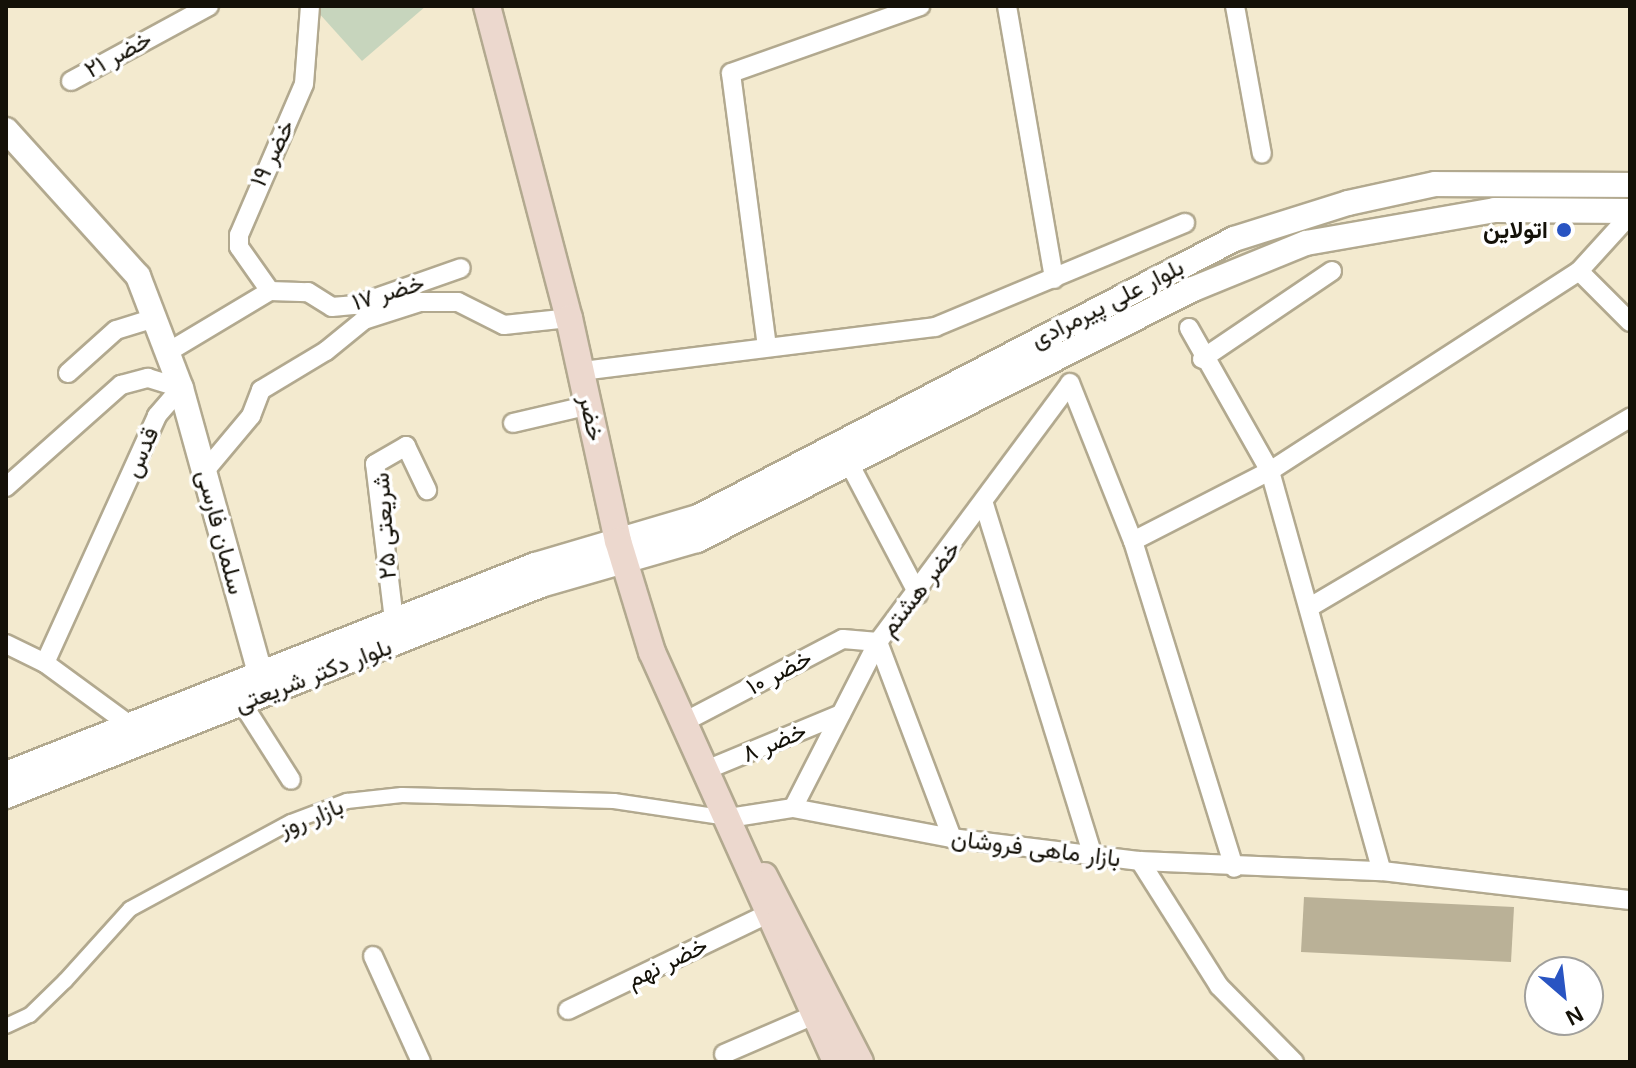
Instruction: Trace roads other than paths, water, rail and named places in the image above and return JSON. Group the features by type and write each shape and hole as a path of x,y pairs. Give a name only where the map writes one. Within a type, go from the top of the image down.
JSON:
{"main road":[{"name":"خضر","path":"487,6 569,318 621,552 652,652 729,818 765,915 836,1062"},
{"name":"خضر","path":"729,818 782,906 860,1062"}],"street":[{"name":"خضر ۲۱","path":"71,81 209,6"},
{"name":"خضر ۱۹","path":"270,291 239,247 239,235 304,84 310,6"},
{"path":"767,347 731,73 920,6"},
{"path":"1007,6 1054,279"},
{"path":"1235,6 1262,154"},
{"path":"6,130 138,276 181,388"},
{"name":"بلوار علی پیرمرادی","path":"845,454 1177,266 1278,225 1435,184 1630,185"},
{"name":"بلوار علی پیرمرادی","path":"621,552 845,454 1193,289 1306,243 1495,210 1630,213"},
{"path":"1234,868 1133,541 1270,471 1579,271 1630,213"},
{"path":"582,371 935,327 1185,223"},
{"name":"خضر ۱۷","path":"270,291 308,292 332,307 356,305 461,268"},
{"path":"1202,359 1332,271"},
{"path":"1579,271 1630,322"},
{"path":"168,352 270,291"},
{"path":"204,472 251,416 261,390 326,351 364,320 420,302 458,302 504,325 569,318"},
{"path":"68,373 116,330 155,318"},
{"path":"1189,328 1202,359 1270,471 1382,871"},
{"path":"6,487 121,385 148,378 181,388"},
{"name":"خضر هشتم","path":"793,808 878,642 918,594 1070,383 1133,541"},
{"name":"سلمان فارسی","path":"181,388 261,676"},
{"name":"قدس","path":"45,663 157,416 181,388"},
{"path":"513,423 590,405"},
{"path":"1310,607 1630,418"},
{"name":"شریعتی ۲۵","path":"394,620 375,464 406,446 427,490"},
{"path":"845,454 918,594"},
{"path":"984,504 1092,853"},
{"name":"بلوار دکتر شریعتی","path":"6,774 261,676 394,620 621,552"},
{"name":"بلوار دکتر شریعتی","path":"6,796 242,703 538,575"},
{"name":"خضر ۱۰","path":"684,722 843,639 878,642"},
{"path":"878,642 952,838"},
{"path":"6,644 45,663 131,726"},
{"path":"242,703 291,780"},
{"name":"خضر ۸","path":"706,770 841,714"},
{"name":"بازار روز","path":"6,1026 56,990 130,909 291,822 347,801 402,795 614,801 729,818"},
{"name":"بازار ماهی فروشان","path":"729,818 793,808 952,838 1140,861 1219,986 1294,1062"},
{"path":"1140,861 1234,868 1382,871 1630,900"},
{"name":"خضر نهم","path":"568,1010 765,915"},
{"path":"373,956 421,1062"},
{"path":"724,1054 814,1015"}],"place":[{"name":"اتولاین","path":"1564,230"}]}
